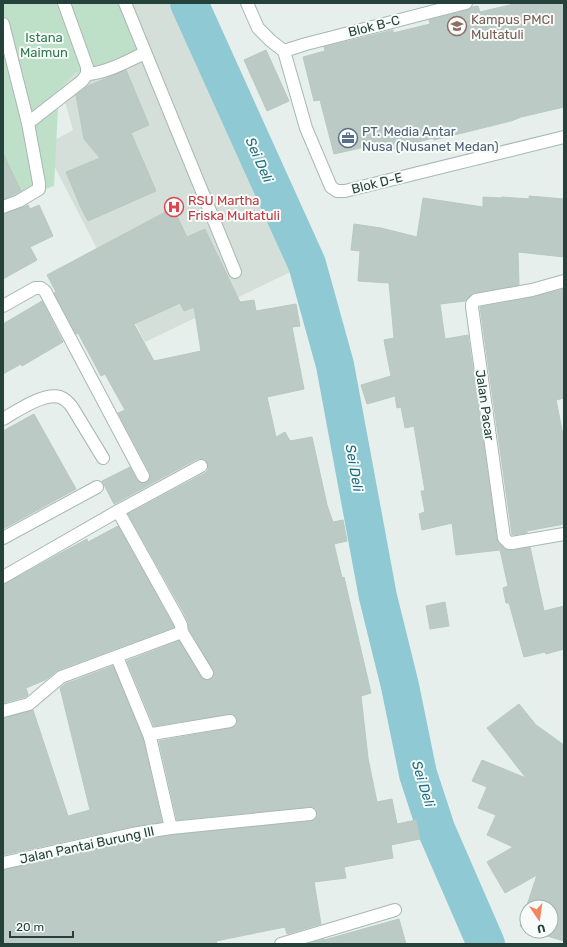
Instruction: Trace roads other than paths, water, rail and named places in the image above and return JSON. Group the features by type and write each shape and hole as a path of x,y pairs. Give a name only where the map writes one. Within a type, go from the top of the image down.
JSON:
{"street":[{"path":"28,123 82,81 87,74 88,67 64,3"},
{"path":"125,3 235,272"},
{"path":"247,3 258,28 284,51"},
{"name":"Blok B-C","path":"284,51 466,3"},
{"path":"3,24 28,123 39,183 39,189 19,201 3,208"},
{"name":"Blok D-E","path":"284,51 306,128 331,187 338,191 345,191 564,137"},
{"path":"87,74 96,74 145,53"},
{"name":"Jalan Pacar","path":"564,281 532,290 476,300 472,304 472,307 504,538 508,543 512,543 564,534"},
{"path":"3,306 35,288 41,288 44,291 143,476"},
{"path":"3,419 44,398 52,396 60,397 67,401 72,407 103,458"},
{"path":"3,577 118,511 201,466"},
{"path":"3,538 97,487"},
{"path":"118,511 177,617 182,632 207,673"},
{"path":"3,711 29,704 61,678 182,632"},
{"name":"Jalan Pantai Burung III","path":"117,657 150,737 170,828"},
{"path":"150,737 152,734 230,721"},
{"name":"Jalan Pantai Burung III","path":"3,863 132,834 170,828 310,814"},
{"path":"281,944 395,910"}],"waterway":[{"name":"Sei Deli","path":"189,3 307,264 335,365 378,597 400,686 418,774 436,829 486,944"}],"place":[{"name":"Kampus PMCI Multatuli","path":"457,26"},
{"name":"PT. Media Antar Nusa (Nusanet Medan)","path":"348,138"},
{"name":"RSU Martha Friska Multatuli","path":"174,207"}],"park label":[{"name":"Istana Maimun","path":"44,44"}]}
